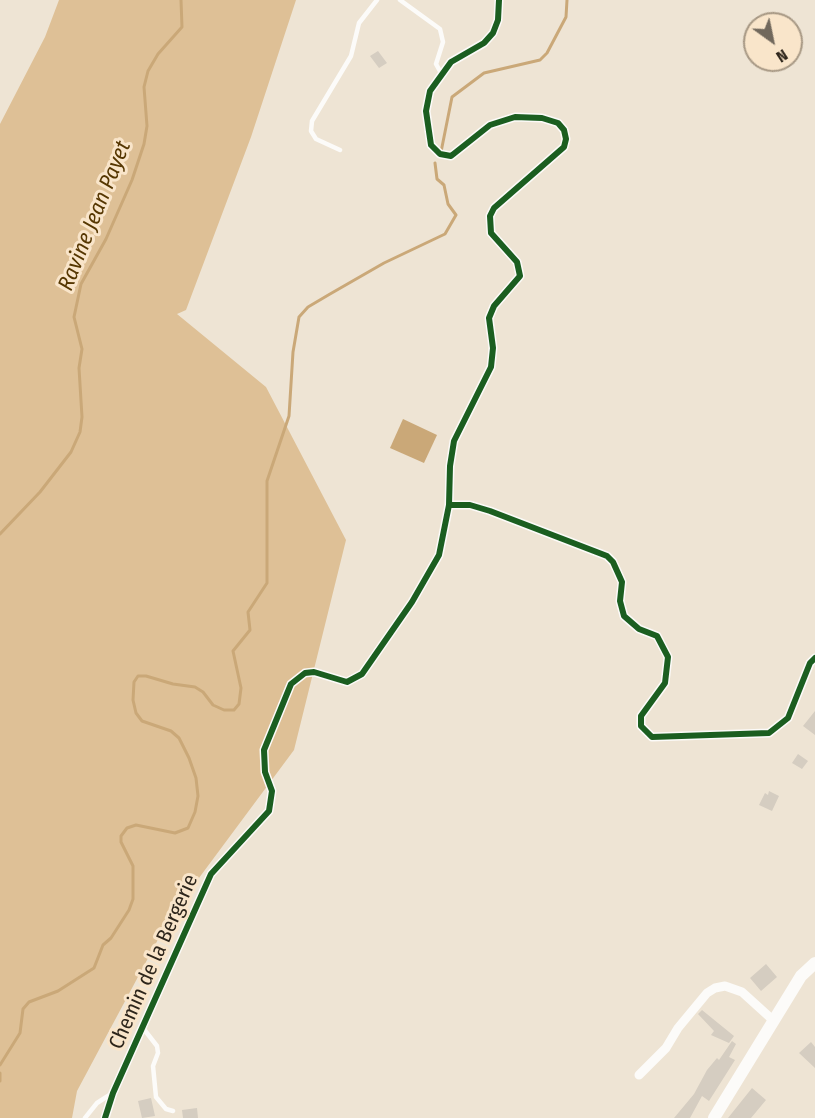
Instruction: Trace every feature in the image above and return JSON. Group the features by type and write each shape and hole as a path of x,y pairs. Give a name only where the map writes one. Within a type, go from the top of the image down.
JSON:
{"street":[{"name":"Chemin de la Bergerie","path":"105,1118 113,1093 211,874 269,811 272,791 265,772 264,750 291,684 305,673 314,672 346,682 362,674 412,602 439,555 449,505 450,466 454,441 491,367 493,348 489,318 494,306 520,276 517,262 491,233 490,216 494,208 564,147 566,139 564,130 558,123 542,118 515,117 490,125 447,157 431,145 426,111 430,91 451,62 484,43 493,33 498,20 499,0"},
{"path":"449,505 470,505 490,511 607,556 613,562 622,582 620,601 624,616 639,629 657,636 668,657 665,683 641,716 641,726 647,735 670,738 757,735 779,727 794,708 810,663 815,658"},
{"path":"714,1118 801,976 815,963"},
{"path":"639,1075 666,1048 678,1028 707,993 715,988 724,986 742,992 774,1021"}],"lane":[{"path":"340,150 316,139 311,131 312,121 351,56 359,23 377,0"},
{"path":"400,0 440,29 443,42 436,64 441,73"},
{"path":"143,1028 157,1046 153,1066 156,1097 160,1104 173,1111"},
{"path":"85,1118 97,1103 113,1093"}],"shaded area":[{"path":"59,0 296,0 251,137 186,310 177,314 266,387 346,540 294,750 170,917 77,1091 72,1118 0,1118 0,124 45,37"},
{"path":"403,419 437,435 424,463 390,448"}],"building":[{"path":"378,51 387,63 379,68 370,56"},
{"path":"815,711 815,735 803,726"},
{"path":"798,754 808,761 802,769 792,763"},
{"path":"769,791 779,796 772,811 759,805 765,793 768,795"},
{"path":"766,964 777,977 761,991 750,978"},
{"path":"702,1010 734,1036 729,1043 711,1035 714,1031 698,1014"},
{"path":"732,1041 736,1044 729,1057 735,1060 709,1101 702,1096 690,1118 674,1118 694,1094 707,1070 717,1058 719,1060"},
{"path":"811,1042 815,1047 815,1068 799,1053"},
{"path":"752,1088 766,1100 751,1118 728,1118"},
{"path":"151,1098 155,1116 142,1118 138,1101"},
{"path":"197,1108 198,1118 183,1118 182,1110"}],"waterway":[{"name":"Ravine Jean Payet","path":"0,534 40,492 71,452 80,432 82,417 79,368 82,349 74,317 81,284 106,239 132,180 144,144 147,126 144,87 148,71 158,54 182,27 181,0"},
{"path":"441,152 452,97 484,73 540,60 547,53 566,17 567,0"},
{"path":"0,1065 20,1033 23,1009 29,1002 58,991 94,968 103,945 111,938 129,910 133,899 133,866 121,842 121,836 127,828 136,825 175,833 188,828 195,812 198,796 196,778 189,758 179,738 171,731 142,721 136,713 133,700 134,682 138,676 146,676 173,684 195,687 203,692 213,705 224,710 234,710 239,704 241,688 233,651 250,630 248,612 267,583 267,481 289,416 293,352 299,317 308,307 384,263 445,234 456,215 448,204 444,185 437,179 435,163"},
{"path":"0,1073 0,1081"}],"cycle path":[{"path":"105,1118 113,1093 211,874 269,811 272,791 265,772 264,750 291,684 305,673 314,672 347,682 362,674 412,602 439,555 449,505 450,466 454,441 491,367 493,348 489,318 494,306 520,276 517,262 491,233 490,216 494,208 564,147 566,139 564,130 558,123 542,118 515,117 490,125 451,156 440,154 431,145 426,111 430,91 451,62 484,43 493,33 498,20 499,0"},
{"path":"449,505 470,505 490,511 607,556 613,562 622,582 620,601 624,616 639,629 657,636 668,657 665,683 641,716 641,726 652,737 769,733 788,718 810,663 815,658"}]}
